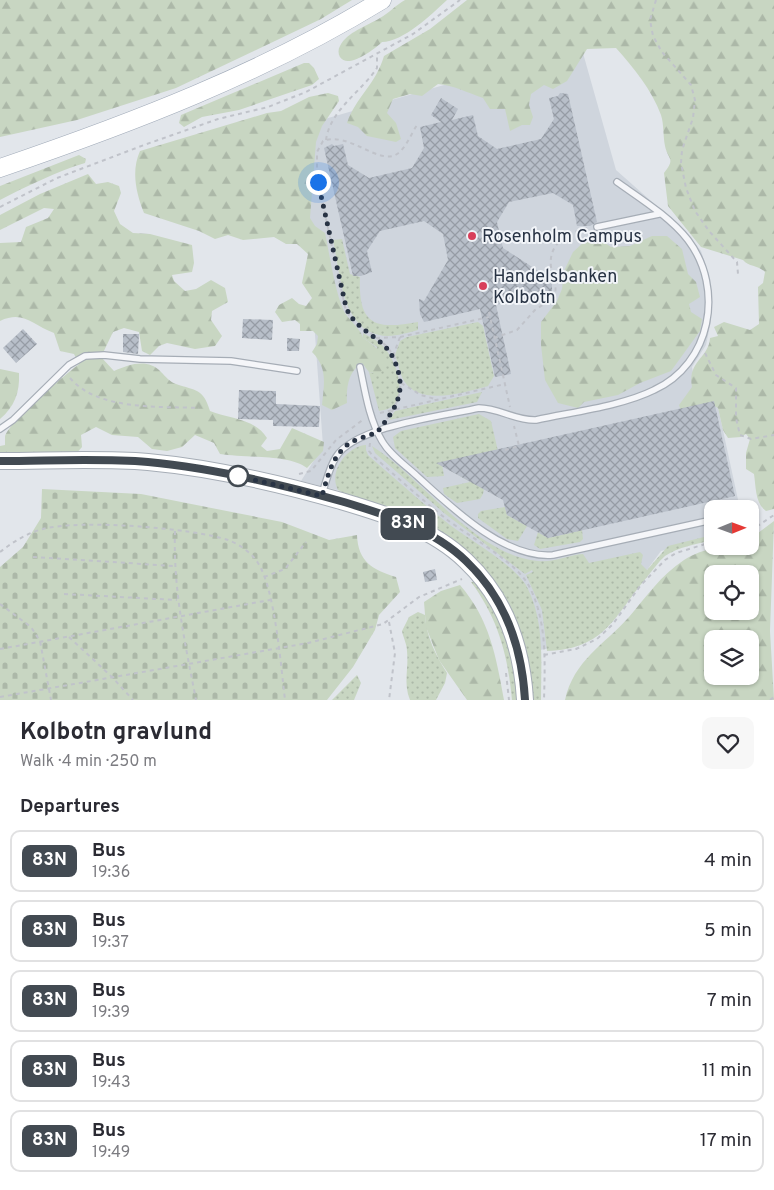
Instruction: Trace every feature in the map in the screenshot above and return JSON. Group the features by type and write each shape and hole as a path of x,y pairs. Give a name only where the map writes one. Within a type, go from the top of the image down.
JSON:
{"main road":[{"path":"0,168 110,129 237,76 290,51 382,0"}],"street":[{"path":"0,461 149,462 249,478 380,513 416,528 444,543 466,560 493,593 510,623 518,651 525,700"}],"lane":[{"path":"322,496 336,457 353,441 377,431 479,408 491,408 526,421 536,420 633,398 654,391 675,377 701,344 708,309 700,264 688,240 659,214 617,182"},
{"path":"598,227 659,214"},
{"path":"0,429 13,420 76,359 93,354 140,360 231,361 298,371"},
{"path":"360,367 377,431 389,450 456,510 504,543 533,554 553,554 704,522"}],"path":[{"path":"0,207 57,178 144,145 210,122 268,107 294,98 424,28 460,0"},
{"path":"656,0 650,20 653,36 662,52 691,85 695,100 694,118 682,150 681,163 686,188 696,211 709,231 737,262 738,274"},
{"path":"369,445 394,409 400,395 401,383 393,357 376,338 364,331 353,321 343,300 317,177 317,149 326,140 329,129 341,111 377,68 377,54"},
{"path":"326,140 347,140 389,157 400,151 417,125"},
{"path":"494,338 517,330 535,310 554,298 556,285 551,266 552,257 555,246 562,238 579,230 598,227"},
{"path":"489,312 503,376"},
{"path":"376,338 400,337 490,317"},
{"path":"393,357 400,337"},
{"path":"701,344 716,375 736,388 736,418 740,435 752,439 774,435"},
{"path":"64,370 78,386 102,400 144,406 199,408"},
{"path":"401,383 421,395 437,400"},
{"path":"292,473 311,471 342,435 372,416 394,409 505,384"},
{"path":"759,524 774,515"},
{"path":"0,552 22,537 43,529 65,525 175,531 203,534 230,541 247,551 258,562 264,577 270,600 285,700"},
{"path":"175,531 174,566 177,600 196,700"},
{"path":"264,577 285,569 306,542"},
{"path":"544,655 576,649 597,639 614,624 640,586 665,560 676,553 704,544"},
{"path":"33,557 174,566"},
{"path":"0,697 48,687 308,643 389,622 419,597 464,578 458,571"},
{"path":"64,594 177,600"},
{"path":"0,649 270,600"},
{"path":"0,604 31,627 40,641 51,700"},
{"path":"389,622 395,653 389,700"},
{"path":"69,637 112,677 133,700"},
{"path":"506,667 509,700"},
{"path":"770,700 774,697"}],"shaded area":[{"path":"581,46 616,170 686,232 701,251 708,272 711,321 706,345 692,367 698,400 716,398 738,500 704,500 704,540 661,551 644,574 565,645 540,650 492,575 357,495 301,481 323,446 300,126"}],"green space":[{"path":"0,0 352,0 321,19 176,88 77,120 0,137"},
{"path":"405,0 447,0 417,26 399,37 382,42 362,57 349,61 340,57 339,47 347,37 383,16"},
{"path":"467,0 774,0 774,509 766,511 762,508 757,494 754,474 746,469 746,453 750,439 746,434 741,437 728,438 723,430 718,408 713,405 681,411 679,405 692,387 691,378 695,365 709,345 710,338 718,336 714,327 724,322 750,330 759,324 758,287 763,283 765,272 743,260 701,247 668,206 664,173 670,164 670,159 665,146 663,122 657,106 635,71 616,48 587,49 567,81 553,89 544,85 531,94 529,105 533,117 530,125 522,125 510,131 505,109 490,109 483,98 438,84 422,96 410,94 393,99 387,113 396,123 401,139 396,142 367,136 358,127 347,123 355,106 376,75 384,56 430,29"},
{"path":"304,63 309,63 314,68 319,79 312,85 239,110 202,117 184,127 179,123 181,115"},
{"path":"328,93 338,96 339,101 322,126 316,142 310,218 315,226 325,233 343,309 363,338 381,353 385,363 379,374 369,372 362,363 357,366 349,381 347,403 332,410 322,405 323,370 312,352 317,344 318,336 313,331 300,331 300,324 295,320 282,322 275,312 279,305 292,298 299,304 306,306 312,298 302,283 308,254 297,244 286,244 274,237 243,240 228,235 215,239 199,231 144,213 137,190 135,174 140,151 267,113 281,111 309,97"},
{"path":"79,155 86,159 85,163 53,175 0,200 0,186"},
{"path":"88,174 96,184 108,182 119,186 121,193 114,211 120,224 133,233 150,234 192,245 194,263 192,272 172,275 174,281 185,291 196,289 211,280 225,288 228,302 212,311 211,320 222,336 215,346 195,349 167,343 159,346 150,355 142,351 139,332 124,328 113,332 101,357 114,371 126,366 139,364 150,365 156,368 172,382 201,394 205,398 210,411 256,426 267,438 261,446 267,451 280,449 292,428 324,442 323,451 307,468 289,460 278,458 220,454 214,443 195,435 182,447 167,451 152,449 138,437 112,435 96,427 81,435 82,447 75,455 0,453 0,446 5,445 5,437 8,430 38,399 79,364 74,354 60,351 54,333 22,318 15,317 0,321 0,243 21,242 26,227 48,218 54,209 44,208 0,230 0,215 40,194"},
{"path":"652,236 667,236 682,249 688,274 696,282 700,297 689,304 691,312 702,319 700,331 671,371 640,383 618,395 584,402 578,408 558,403 545,380 541,345 541,322 557,301 562,289 564,271 573,252 584,242 598,238 611,247 630,246"},
{"path":"342,239 350,274 360,277 360,293 366,314 380,324 391,325 418,322 418,330 399,335 384,336 366,330 357,321 344,296 333,240"},
{"path":"478,322 483,326 494,376 488,386 444,396 421,394 411,389 401,375 395,355 400,341 407,337"},
{"path":"363,333 383,346 392,359 398,375 398,399 394,405 387,409 379,411 369,372 373,373 377,347 363,338"},
{"path":"0,369 19,373 19,380 15,399 9,410 0,419"},
{"path":"482,392 477,402 389,420 395,411"},
{"path":"479,414 491,421 510,503 484,489 480,499 457,503 444,494 443,488 470,482 443,466 441,457 444,476 427,477 395,448 393,437 401,431"},
{"path":"366,445 368,455 388,473 450,525 513,570 527,587 537,614 541,642 541,700 530,700 487,574 338,490 335,476 341,461 352,450"},
{"path":"372,446 390,459 471,530 493,545 515,556 544,561 583,554 589,563 640,552 643,555 641,564 647,570 668,546 704,537 704,542 682,548 665,556 607,628 596,637 567,649 547,651 542,610 526,575 533,572 532,570 525,574 444,513 375,453"},
{"path":"42,489 141,494 282,522 329,540 357,535 360,552 368,564 396,577 400,592 379,615 375,630 353,667 327,700 0,700 0,567 23,547 41,518"},
{"path":"505,507 507,515 527,526 518,541 507,539 478,518 478,514 481,511"},
{"path":"774,521 770,631 774,700 565,700 575,674 591,654 629,617 668,572 684,560 704,551 704,555 759,555 759,532"},
{"path":"582,530 583,539 580,542 540,549 534,545 538,532 548,538"},
{"path":"477,581 488,596 511,647 518,700 512,700 508,668 495,624 471,582"},
{"path":"460,585 470,598 485,625 498,668 504,700 467,700 439,660 426,627 424,602 441,591"},
{"path":"418,612 425,615 427,631 432,646 447,673 445,683 436,700 410,700 408,694 407,648 402,631 409,617"},
{"path":"357,675 361,683 354,700 332,700"}],"building":[{"name":"Rosenholm Campus","path":"560,93 568,94 597,222 590,226 577,226 573,205 553,193 509,202 497,222 503,248 543,274 547,270 549,283 552,284 552,293 496,305 511,374 495,377 480,309 424,322 420,314 419,299 424,301 448,260 443,234 424,221 380,231 367,251 372,272 361,276 353,276 324,148 332,144 334,146 343,144 348,165 369,178 412,168 424,148 420,127 441,122 431,115 441,98 458,109 452,120 473,115 478,136 497,149 541,139 554,119 549,98 558,96"},
{"path":"243,319 273,320 272,340 242,338"},
{"path":"23,329 37,344 16,363 3,348"},
{"path":"123,334 139,334 138,354 123,352"},
{"path":"287,338 300,339 299,351 287,351"},
{"path":"239,390 276,391 276,404 320,406 319,427 273,426 273,420 238,419"},
{"path":"714,401 735,496 717,500 704,500 704,503 548,538 507,515 503,500 436,463"},
{"path":"435,569 437,580 425,582 423,572"}],"bus line":[{"name":"83N","path":"0,461 113,460 165,464 286,486 400,520 431,535 455,551 484,580 502,608 515,637 523,675 525,700"}],"place":[{"name":"Rosenholm Campus","path":"472,236"},
{"name":"Handelsbanken Kolbotn","path":"483,286"}],"route":[{"path":"238,476 322,496 331,467 344,447 363,436 377,431 398,403 401,388 400,376 390,352 376,338 356,325 348,314 343,300 318,182"}]}
